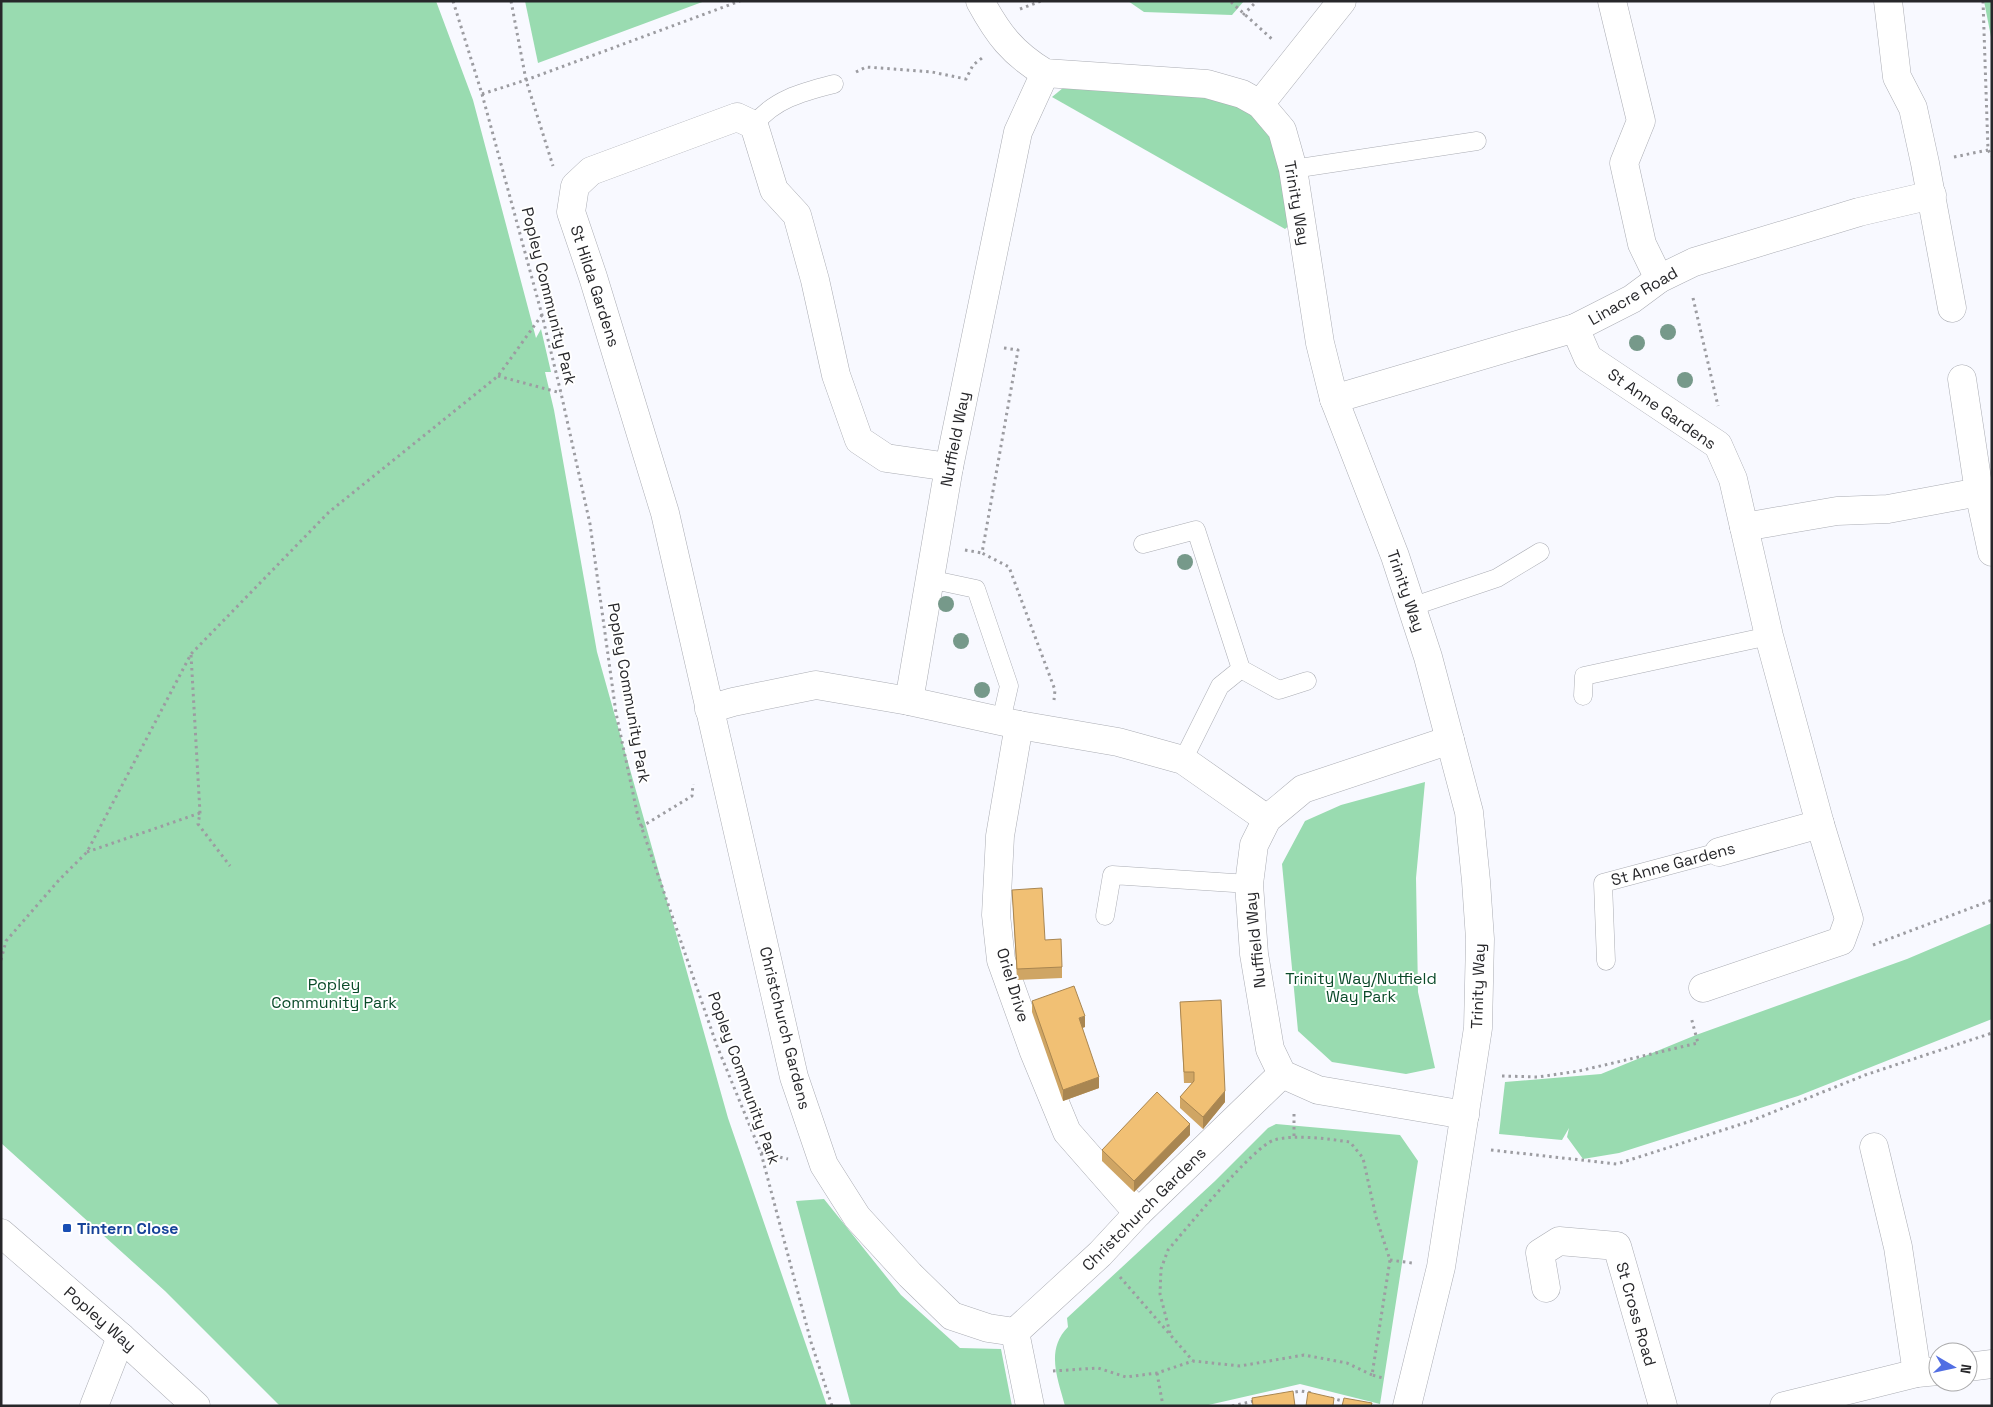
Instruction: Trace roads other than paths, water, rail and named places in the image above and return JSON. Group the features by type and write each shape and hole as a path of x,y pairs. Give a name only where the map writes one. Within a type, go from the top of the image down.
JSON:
{"street":[{"name":"Trinity Way","path":"980,1 1003,40 1025,61 1045,72 1207,84 1242,94 1260,104 1282,130 1293,169 1320,343 1334,399 1395,556 1428,657 1469,812 1476,881 1480,939 1478,1028 1441,1267 1407,1406"},
{"path":"1260,104 1342,1"},
{"path":"1612,1 1641,121 1624,163 1642,244 1659,279"},
{"path":"1888,1 1896,77 1913,108 1932,195 1952,308"},
{"name":"Nuffield Way","path":"909,701 948,467 1018,132 1045,72"},
{"name":"St Hilda Gardens","path":"709,709 666,513 571,212 575,186 591,171 737,117 754,125"},
{"path":"754,125 774,190 797,215 815,280 836,375 859,440 886,458 948,467"},
{"name":"Linacre Road","path":"1334,399 1574,328 1632,299 1659,279 1685,266 1741,247 1859,212 1932,195"},
{"name":"St Anne Gardens","path":"1574,328 1588,358 1718,445 1733,479 1769,636 1820,824 1849,919 1842,941 1704,988"},
{"path":"1962,379 1979,492 1992,552"},
{"path":"1744,527 1837,511 1888,509 1979,492"},
{"path":"709,709 733,702 816,685 909,701 1010,723 1118,742 1183,760 1267,819"},
{"name":"Christchurch Gardens","path":"709,709 742,842 794,1077 824,1165 857,1217 910,1276 952,1316 988,1328 1015,1332 1100,1254 1138,1213 1282,1074"},
{"name":"Oriel Drive","path":"1010,723 1000,836 996,915 1001,960 1034,1052 1067,1132 1138,1213"},
{"name":"Nuffield Way","path":"1282,1074 1270,1049 1254,954 1249,884 1254,845 1267,819 1302,789 1450,740"},
{"name":"St Anne Gardens","path":"1719,852 1820,824"},
{"path":"1282,1074 1318,1090 1465,1115"},
{"path":"1784,1406 1927,1372 1874,1147"},
{"name":"Popley Way","path":"1,1233 121,1337 196,1406"},
{"name":"St Cross Road","path":"1546,1288 1540,1253 1559,1241 1616,1246 1663,1406"},
{"path":"1015,1332 1030,1406"},
{"path":"94,1406 121,1337"},
{"path":"1978,1366 1992,1364"}],"lane":[{"path":"754,125 764,113 796,93 834,84"},
{"path":"1293,169 1477,141"},
{"path":"1143,544 1196,530 1241,669 1279,690 1307,681"},
{"path":"1412,607 1498,578 1540,552"},
{"path":"929,579 976,588 1009,686 1010,723"},
{"path":"1583,696 1584,676 1769,636"},
{"path":"1183,760 1220,686 1241,669"},
{"name":"St Anne Gardens","path":"1606,962 1603,883 1719,852"},
{"path":"1105,916 1112,875 1249,884"}],"place":[{"name":"Tintern Close","path":"67,1228"}],"park label":[{"name":"Trinity Way/Nutfield Way Park","path":"1361,987"},
{"name":"Popley Community Park","path":"334,993"}]}
